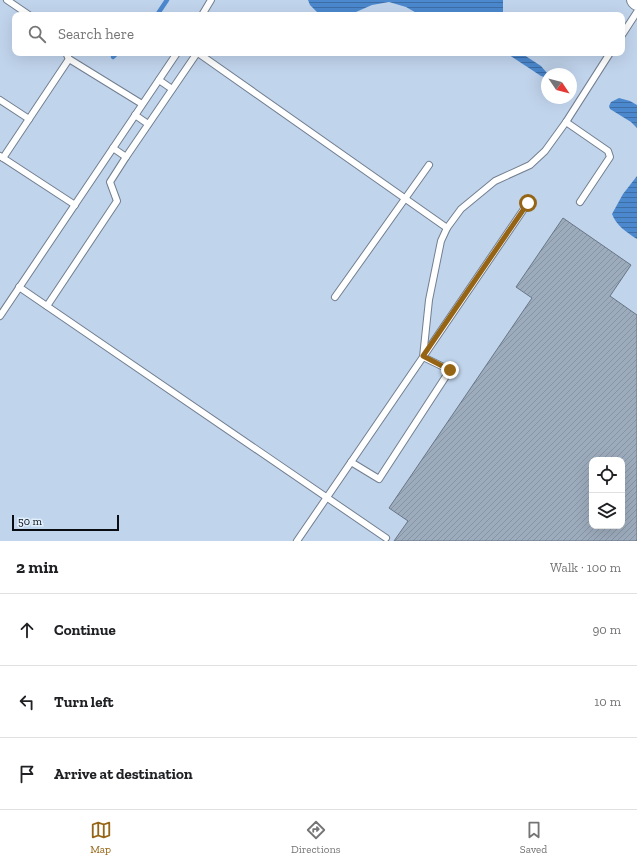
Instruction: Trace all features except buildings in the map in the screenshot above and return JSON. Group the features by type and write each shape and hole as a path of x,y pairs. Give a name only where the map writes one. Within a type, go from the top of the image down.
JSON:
{"lane":[{"path":"7,0 25,12"},
{"path":"204,12 211,0"},
{"path":"625,30 637,12"},
{"path":"75,205 1,157 29,119 67,56 142,104"},
{"path":"0,316 175,56"},
{"path":"47,306 117,202 110,182 148,124 196,56"},
{"path":"202,56 447,228"},
{"path":"423,356 429,300 441,241 447,228 461,209 495,181 530,165 545,151 566,122 608,56"},
{"path":"159,80 172,89"},
{"path":"0,100 29,119"},
{"path":"135,115 148,124"},
{"path":"566,122 608,151 610,157 580,202"},
{"path":"113,148 126,157"},
{"path":"335,297 429,165"},
{"path":"297,541 528,203"},
{"path":"19,287 386,538"},
{"path":"350,462 379,479 450,370 423,356"}],"shaded area":[{"path":"0,0 637,0 637,541 0,541"}],"water":[{"path":"308,0 503,0 503,12 415,12 406,7 389,2 372,5 356,12 317,12 310,5"},
{"path":"511,56 526,56 543,68 541,68 541,76"},
{"path":"619,98 637,105 637,128 631,122 610,109 609,106 611,102"},
{"path":"637,176 637,239 619,225 612,214 623,194"}],"waterway":[{"path":"159,12 167,0"}],"route":[{"path":"450,370 423,356 528,203"}]}
